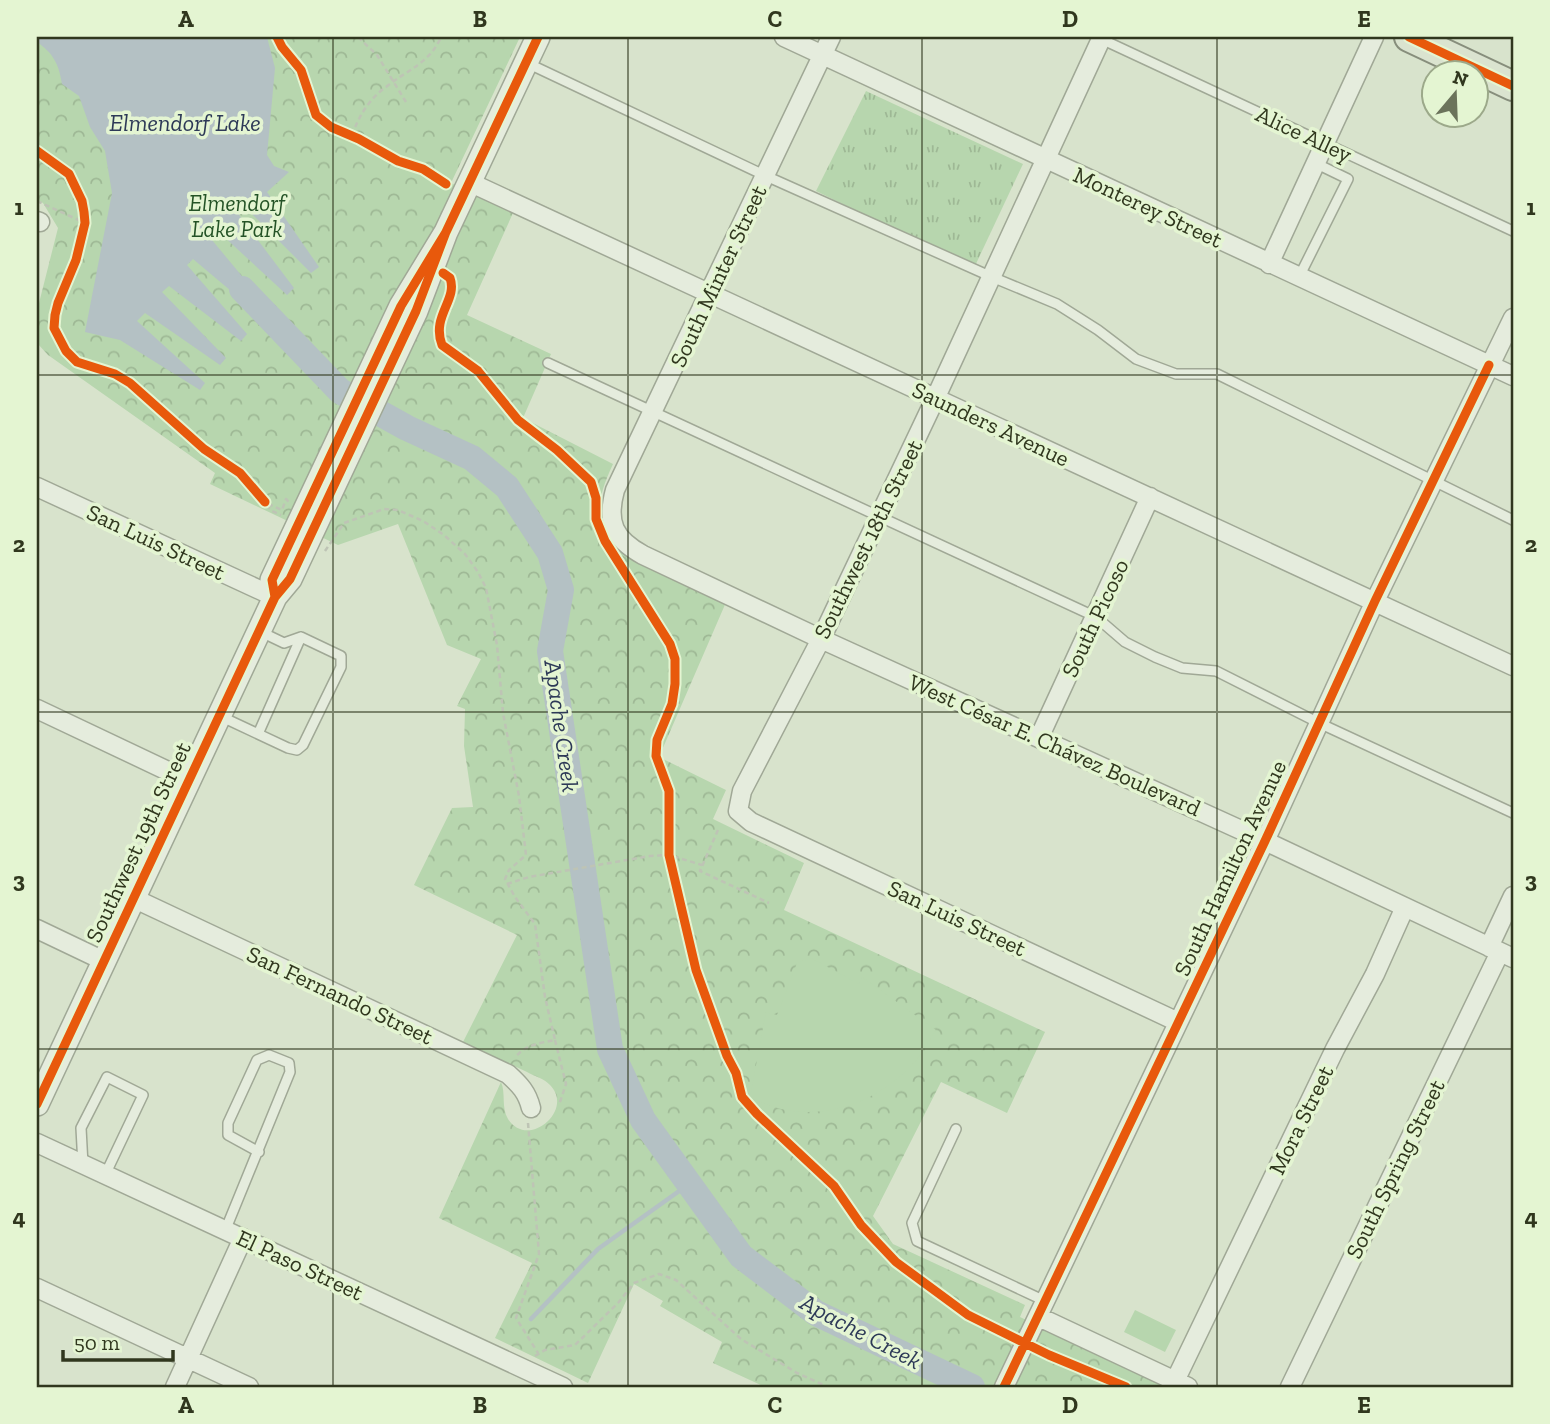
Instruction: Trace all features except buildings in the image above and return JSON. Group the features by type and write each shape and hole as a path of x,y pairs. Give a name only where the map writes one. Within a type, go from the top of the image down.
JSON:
{"main road":[{"path":"1409,37 1513,86"}],"street":[{"name":"Southwest 19th Street","path":"37,1104 275,597 290,579 338,457 384,362 416,311 446,232 538,37"},
{"name":"Monterey Street","path":"784,37 1513,376"},
{"name":"South Minter Street","path":"611,517 615,491 831,37"},
{"path":"1269,264 1374,37"},
{"name":"Southwest 18th Street","path":"738,811 742,791 821,639 992,277 1100,38"},
{"name":"Saunders Avenue","path":"469,183 1513,666"},
{"name":"South Hamilton Avenue","path":"1004,1387 1265,841 1375,601 1513,318"},
{"name":"San Luis Street","path":"37,487 275,597"},
{"name":"South Picoso","path":"1039,738 1150,497"},
{"name":"West César E. Chávez Boulevard","path":"611,517 621,540 643,555 1501,952"},
{"path":"37,709 189,781"},
{"name":"San Luis Street","path":"738,811 751,822 1178,1022"},
{"name":"South Spring Street","path":"1290,1387 1501,952 1513,896"},
{"name":"San Fernando Street","path":"133,898 508,1074 522,1086 531,1108"},
{"name":"Mora Street","path":"1182,1384 1198,1333 1335,1049 1375,974 1405,907"},
{"path":"37,929 104,961"},
{"name":"El Paso Street","path":"37,1143 563,1387"},
{"path":"175,1387 243,1238"},
{"path":"37,1288 249,1387"},
{"path":"1042,1309 1182,1384"}],"lane":[{"name":"Alice Alley","path":"1100,38 1513,231"},
{"path":"526,62 766,176 1057,304 1136,359 1175,373 1217,374 1513,520"},
{"path":"1298,277 1348,179 1315,163"},
{"path":"548,363 1096,617 1125,642 1155,657 1182,668 1216,671 1319,723 1513,813"},
{"path":"219,716 297,750 303,745 341,667 341,656 301,637 284,643 259,631"},
{"path":"258,734 301,637"},
{"path":"225,1231 259,1152 290,1072 289,1063 269,1055 257,1060 228,1123 228,1135 259,1152"},
{"path":"83,1165 81,1128 107,1077 144,1095 105,1175"},
{"path":"956,1129 912,1223 917,1241 1042,1309"}],"path":[{"path":"277,37 301,70 316,115 331,127 398,161 423,170 446,184"},
{"path":"358,37 377,55 406,102"},
{"path":"352,136 360,115 383,89 420,66 432,54 441,37"},
{"path":"37,151 69,174 82,201 85,223 76,260 55,315 54,328 66,352 77,362 115,374 131,383 204,449 240,473 272,511 284,516 290,501 286,499 282,510 265,502"},
{"path":"37,201 85,223"},
{"path":"324,553 344,523 384,509 398,510 423,521 444,535 465,554 486,588 497,645 503,713 519,796 526,855 509,870 505,879 535,924 545,997 566,1084 559,1105"},
{"path":"718,830 700,871 769,903"},
{"path":"668,842 671,867"},
{"path":"507,884 529,877 650,856 669,855 702,865"},
{"path":"513,1063 519,1052 531,1045 555,1040"},
{"path":"531,1108 528,1121 539,1254 516,1318 538,1353"},
{"path":"523,1368 538,1353 575,1345 618,1303 634,1283 659,1274 676,1280 741,1339 797,1373 828,1387"}],"green space":[{"name":"Elmendorf Lake Park","path":"37,37 520,37 451,183 513,213 467,315 551,354 523,418 613,464 600,502 600,517 604,529 612,539 639,558 727,600 659,757 726,790 713,819 804,863 784,910 1045,1032 1007,1113 941,1082 873,1216 893,1244 1025,1305 1020,1317 1167,1387 765,1387 713,1363 722,1342 660,1306 663,1301 634,1284 588,1383 495,1338 532,1263 439,1218 501,1082 508,1119 517,1127 527,1130 546,1123 553,1115 557,1105 556,1095 542,1079 463,1042 517,935 414,885 452,808 473,807 464,746 465,709 457,706 481,659 447,645 398,524 338,545 210,484 215,473 48,355 37,343 37,311 58,228 43,203 37,200"},
{"path":"866,91 1023,164 974,268 816,191"},
{"path":"811,958 859,984 862,977 936,1030 915,1062 884,1089 834,1109 799,1112 777,1108 750,1097 766,1012 777,1015 797,963"},
{"path":"1135,1310 1176,1330 1165,1352 1124,1332"}],"water":[{"name":"Elmendorf Lake","path":"37,37 267,37 275,68 267,155 274,166 289,172 267,192 319,267 311,273 247,209 239,215 294,288 287,295 220,233 212,240 270,310 262,317 193,259 187,265 247,334 241,341 169,286 162,292 226,358 220,365 145,313 137,321 205,383 200,390 120,340 85,332 112,193 105,151 90,127 79,96 62,84 54,60 37,42"}],"waterway":[{"name":"Apache Creek","path":"242,289 340,391 407,428 472,458 507,487 550,553 561,590 550,651 610,1049 643,1120 741,1256 816,1313 972,1387"},
{"path":"531,1319 598,1249 689,1184"}],"cycle path":[{"path":"277,37 301,70 316,115 331,127 398,161 423,169 446,184"},
{"path":"446,232 538,37"},
{"path":"1409,37 1513,86"},
{"path":"37,151 69,174 82,201 84,212 85,223 76,260 55,315 54,328 66,351 77,362 115,374 130,383 204,449 240,473 265,502"},
{"path":"37,1104 275,597 290,579 416,311 446,232 401,306 272,580 275,597"},
{"path":"443,273 450,278 452,286 440,325 442,345 478,371 518,420 557,450 591,482 596,498 596,519 605,541 670,644 675,659 675,684 672,704 657,740 656,756 669,791 669,855 696,970 727,1056 736,1073 742,1097 834,1186 861,1225 896,1262 968,1315 1049,1355 1126,1387"},
{"path":"1004,1387 1489,365"}]}
